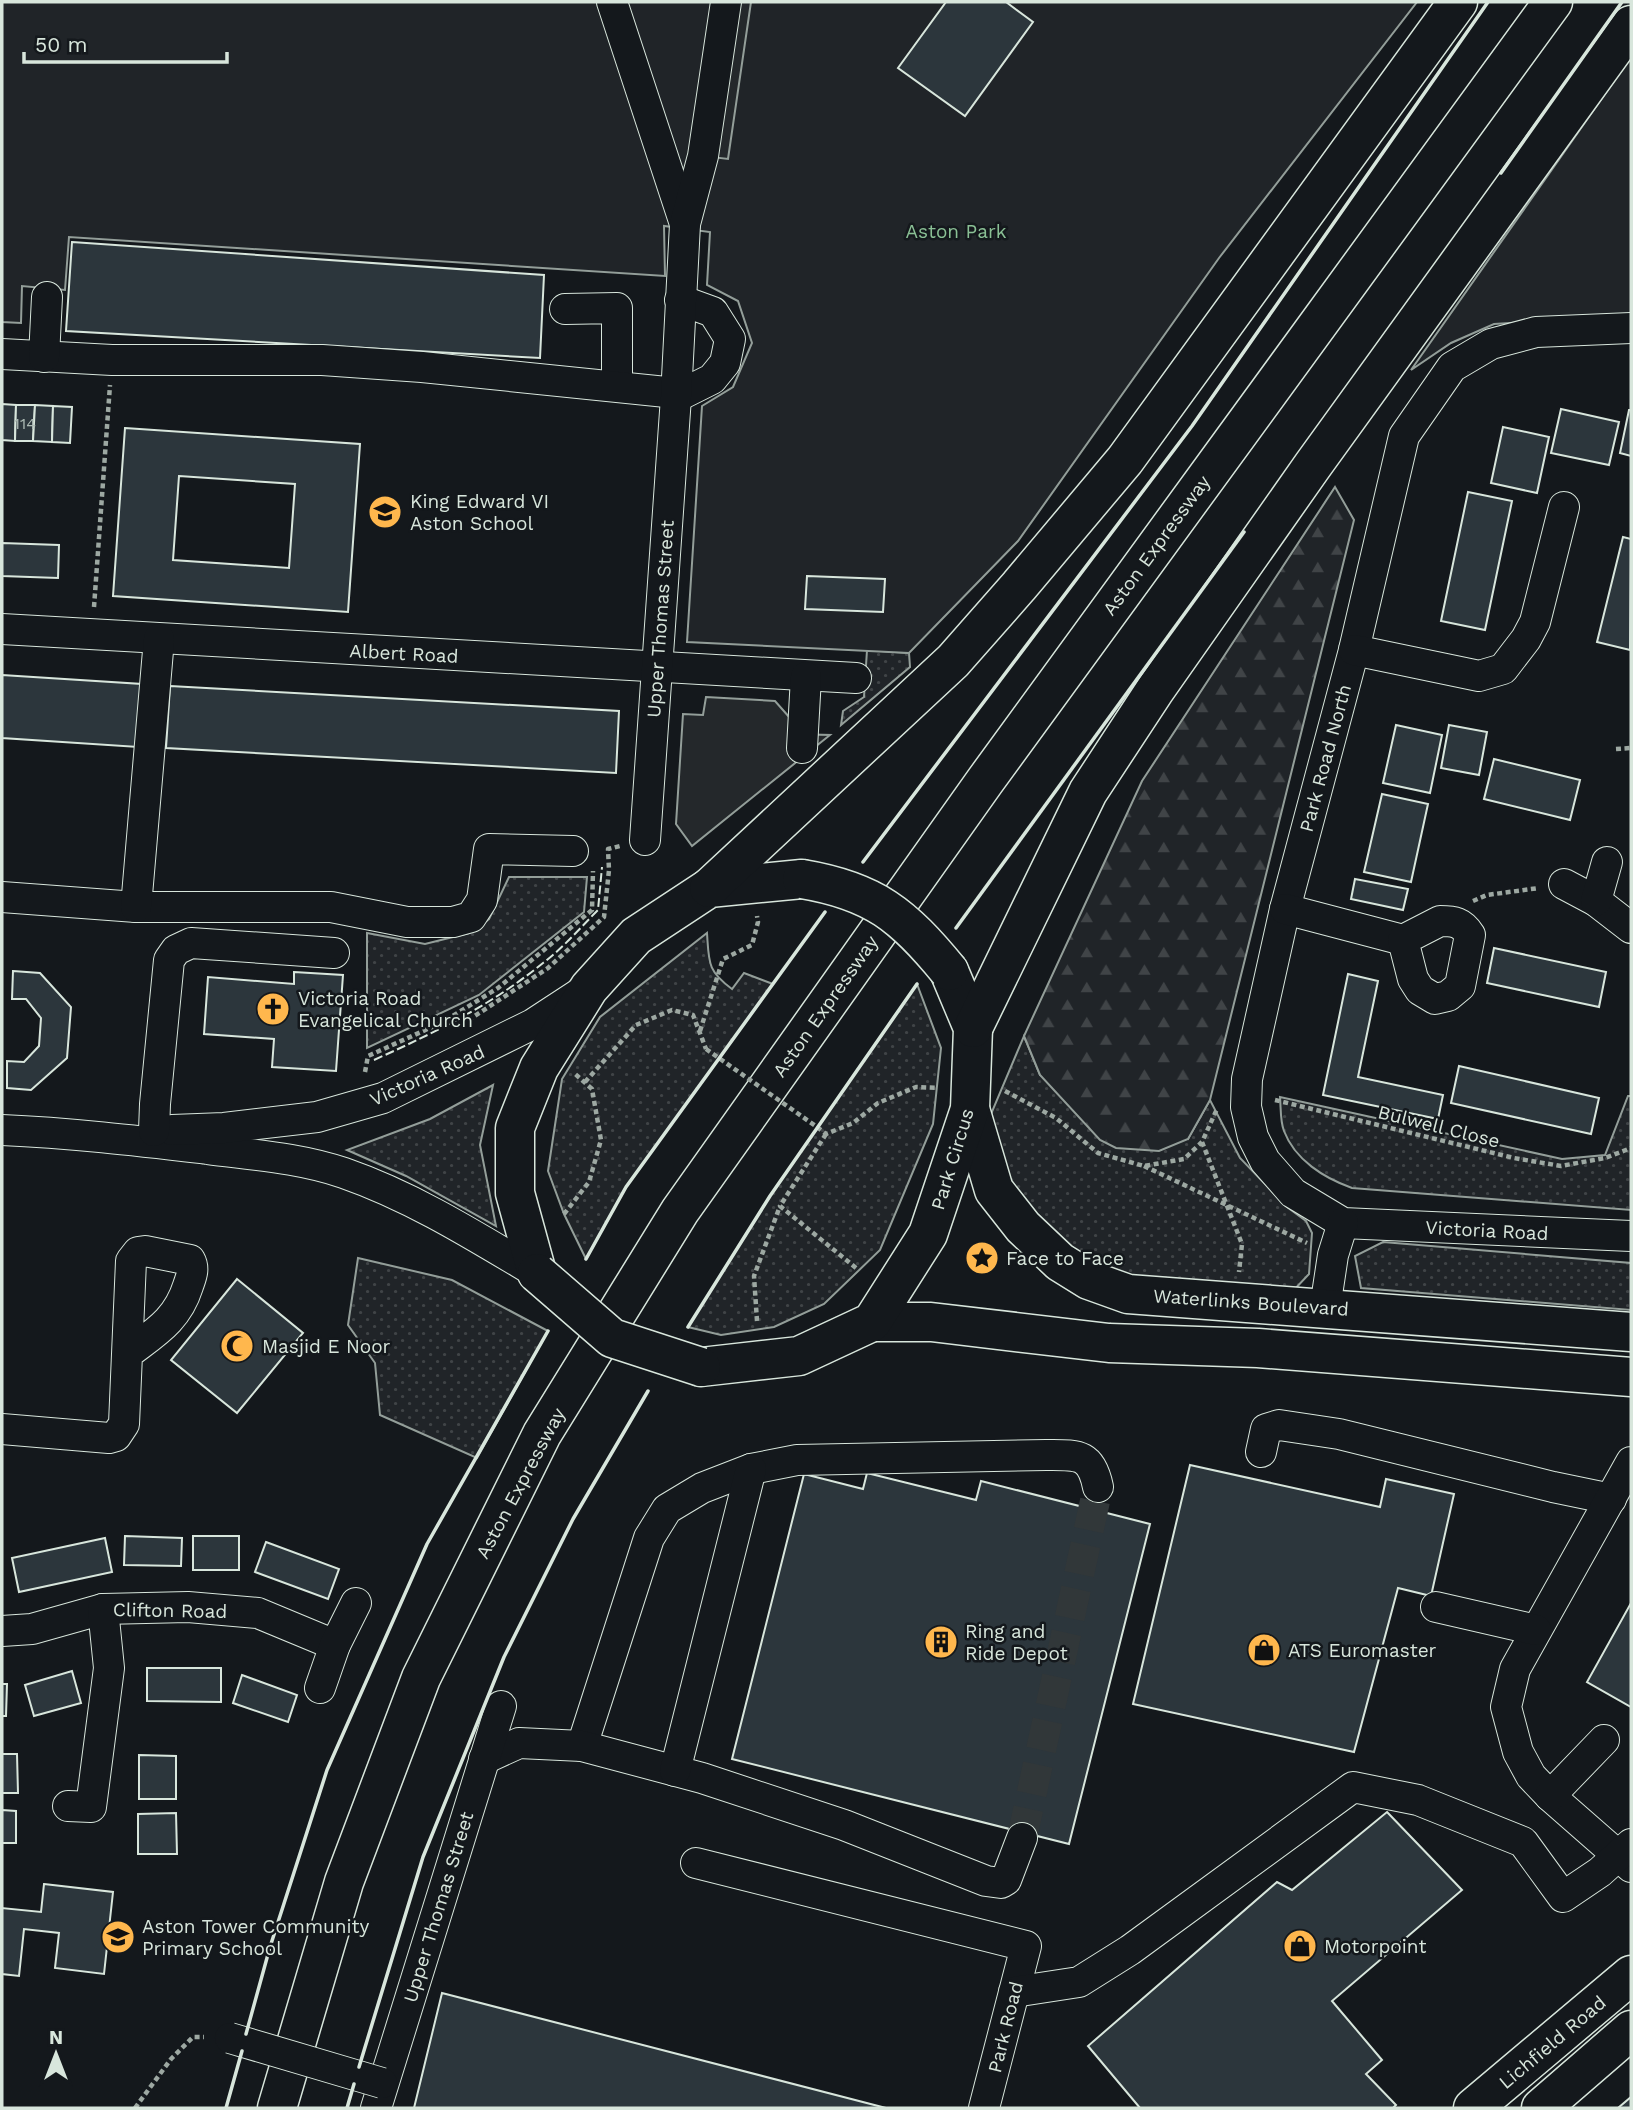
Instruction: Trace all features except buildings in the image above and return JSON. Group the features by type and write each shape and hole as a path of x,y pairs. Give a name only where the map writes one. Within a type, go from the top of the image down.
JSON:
{"main road":[{"path":"709,888 953,661 1037,565 1125,460 1458,2"},
{"name":"Aston Expressway","path":"277,2108 344,1882 421,1678 542,1434 680,1211 993,770 1553,2"},
{"path":"973,1028 1088,792 1155,690 1313,465 1631,25"},
{"name":"Park Circus","path":"537,1273 515,1193 515,1128 539,1068 589,988 636,936 709,888 802,879 858,892 882,904 928,945 949,971 973,1028 955,1099 928,1234 872,1322"},
{"name":"Waterlinks Boulevard","path":"955,1099 994,1190 1023,1227 1060,1262 1089,1280 1128,1294 1631,1332"},
{"path":"537,1273 612,1338 701,1367 799,1356 872,1322 931,1322 1109,1343 1258,1348 1631,1377"},
{"name":"Lichfield Road","path":"1474,2108 1631,1975"},
{"path":"1541,2108 1631,2030"}],"street":[{"path":"612,2 685,224"},
{"path":"685,224 703,156 726,2"},
{"name":"Upper Thomas Street","path":"645,841 685,224"},
{"path":"44,357 47,297"},
{"path":"2,354 112,360 322,360 422,366 617,386 676,395 712,379 725,363 730,339 713,312 680,300"},
{"path":"565,309 617,308 617,386"},
{"name":"Park Road North","path":"1265,1161 1253,1137 1246,1107 1247,1079 1285,909 1354,650 1404,436 1452,368 1491,344 1536,332 1631,328"},
{"path":"1354,650 1479,676 1503,669 1526,639 1535,622 1564,507"},
{"name":"Albert Road","path":"2,629 856,678"},
{"path":"136,907 159,639"},
{"path":"804,734 806,677"},
{"path":"2,897 136,907 331,908 407,922 453,922 471,917 482,900 489,849 583,858"},
{"path":"1596,901 1607,862"},
{"path":"1564,884 1596,901 1631,928"},
{"path":"1285,909 1403,940 1440,921 1454,921 1464,926 1470,935 1460,986 1448,996 1435,999 1420,990 1413,979 1403,940"},
{"path":"154,1131 169,960 176,950 191,943 334,953"},
{"name":"Victoria Road","path":"85,1134 224,1128 317,1117 383,1098 533,1024 589,988"},
{"name":"Victoria Road","path":"2,1130 85,1134 292,1160 342,1173 385,1189 448,1219 537,1273"},
{"name":"Victoria Road","path":"1265,1161 1293,1193 1343,1223 1631,1236"},
{"path":"1325,1308 1333,1255 1343,1223"},
{"path":"2,1429 108,1438 116,1436 124,1424 127,1354"},
{"path":"1261,1452 1266,1429 1279,1425 1339,1434 1611,1499"},
{"path":"582,1746 649,1538 667,1509 702,1488 751,1469 797,1460 1074,1455 1089,1463 1094,1470 1098,1487"},
{"path":"1014,1992 1079,1982 1130,1950 1353,1787 1418,1800 1523,1842 1563,1897 1627,1856 1550,1796 1531,1776 1518,1752 1506,1707 1515,1669 1631,1462"},
{"path":"675,1771 751,1469"},
{"path":"320,1688 335,1645 355,1603"},
{"name":"Clifton Road","path":"2,1631 32,1629 103,1609 188,1607 258,1613 335,1645"},
{"path":"1436,1607 1536,1630"},
{"path":"68,1806 91,1807 109,1668 103,1609"},
{"name":"Upper Thomas Street","path":"379,2095 500,1706"},
{"path":"1550,1796 1604,1740"},
{"path":"484,1759 519,1743 582,1746 675,1771 844,1825 986,1881 1000,1884 1006,1880 1022,1838"},
{"name":"Park Road","path":"696,1863 1026,1945 984,2108"},
{"path":"230,2038 379,2095"}],"path":[{"path":"92,635 112,360"},
{"path":"1616,749 1631,748"},
{"path":"365,1072 368,1056 443,1022 498,988 592,910 583,858"},
{"path":"481,1013 548,968 604,917 608,870"},
{"path":"1454,921 1467,904 1487,895 1564,884"},
{"path":"699,1032 723,959 752,945 758,922 755,908"},
{"path":"497,1003 504,1007"},
{"path":"584,1082 636,1025 672,1010 692,1015 706,1049 826,1134"},
{"path":"564,1213 589,1182 601,1140 592,1089 569,1068"},
{"path":"1144,1166 1184,1159 1202,1142 1218,1105 1235,1085 1247,1079"},
{"name":"Bulwell Close","path":"1247,1079 1272,1099 1514,1158 1561,1166 1605,1158 1631,1148"},
{"path":"757,1321 754,1276 780,1206 826,1134 853,1122 878,1103 916,1087 955,1099"},
{"path":"1005,1091 1056,1118 1098,1153 1144,1166 1226,1207 1333,1255"},
{"path":"1202,1142 1242,1244 1237,1301"},
{"path":"780,1206 856,1268"},
{"path":"135,2108 171,2059 193,2037 230,2038"}],"green space":[{"name":"Aston Park","path":"2,2 1417,2 1219,258 1018,541 909,653 687,642 702,406 733,387 752,343 738,301 707,285 710,232 664,226 665,276 69,237 65,290 22,286 21,323 2,322"},
{"path":"1631,57 1631,315 1494,324 1451,343 1411,370"},
{"path":"1335,487 1354,520 1210,1100 1188,1139 1159,1151 1116,1148 1100,1140 1040,1075 1024,1036 1142,781"},
{"path":"867,650 909,653 910,667 841,725 843,711 864,697"},
{"path":"509,877 587,877 584,912 479,995 367,1048 367,933 425,944 469,933 489,919"},
{"path":"707,933 711,965 718,977 732,989 744,973 773,984 626,1187 586,1259 564,1214 548,1171 562,1079 600,1017"},
{"path":"917,984 941,1048 933,1124 880,1250 824,1304 774,1327 721,1335 688,1327 770,1196"},
{"path":"1024,1036 1040,1075 1188,1139 1210,1100 1240,1158 1287,1207 1306,1221 1312,1233 1309,1274 1293,1291 1124,1276 1076,1254 1012,1190 991,1114"},
{"path":"493,1085 480,1145 496,1226 406,1176 347,1150 430,1119"},
{"path":"1628,1096 1631,1096 1631,1210 1352,1188 1321,1173 1295,1151 1283,1127 1280,1097 1562,1159 1605,1155"},
{"path":"1383,1242 1631,1263 1631,1310 1361,1288 1355,1256"},
{"path":"358,1258 452,1280 548,1331 477,1458 380,1415 375,1363 348,1325"}],"shaded area":[{"path":"726,2 751,2 728,159 703,156"},
{"path":"706,697 775,701 790,718 790,734 830,735 692,846 676,824 683,714 703,715"}],"tunnel":[{"path":"1022,1838 1098,1487"}],"fence":[{"path":"374,1060 483,1005 550,957 598,910 602,867"}],"wall":[{"path":"863,862 1192,426 1488,2"},
{"path":"1501,173 1622,2"},
{"path":"956,928 1244,532"},
{"path":"586,1259 626,1187 825,912"},
{"path":"688,1327 770,1196 917,984"},
{"path":"246,2034 270,1947 327,1770 427,1544 548,1331"},
{"path":"359,2067 423,1857 504,1657 573,1519 648,1391"},
{"path":"226,2108 242,2051"},
{"path":"347,2108 354,2084"}],"place":[{"name":"King Edward VI Aston School","path":"385,512"},
{"name":"Victoria Road Evangelical Church","path":"273,1009"},
{"name":"Face to Face","path":"982,1258"},
{"name":"Masjid E Noor","path":"237,1346"},
{"name":"Ring and Ride Depot","path":"941,1642"},
{"name":"ATS Euromaster","path":"1264,1650"},
{"name":"Aston Tower Community Primary School","path":"118,1937"},
{"name":"Motorpoint","path":"1300,1946"}]}
